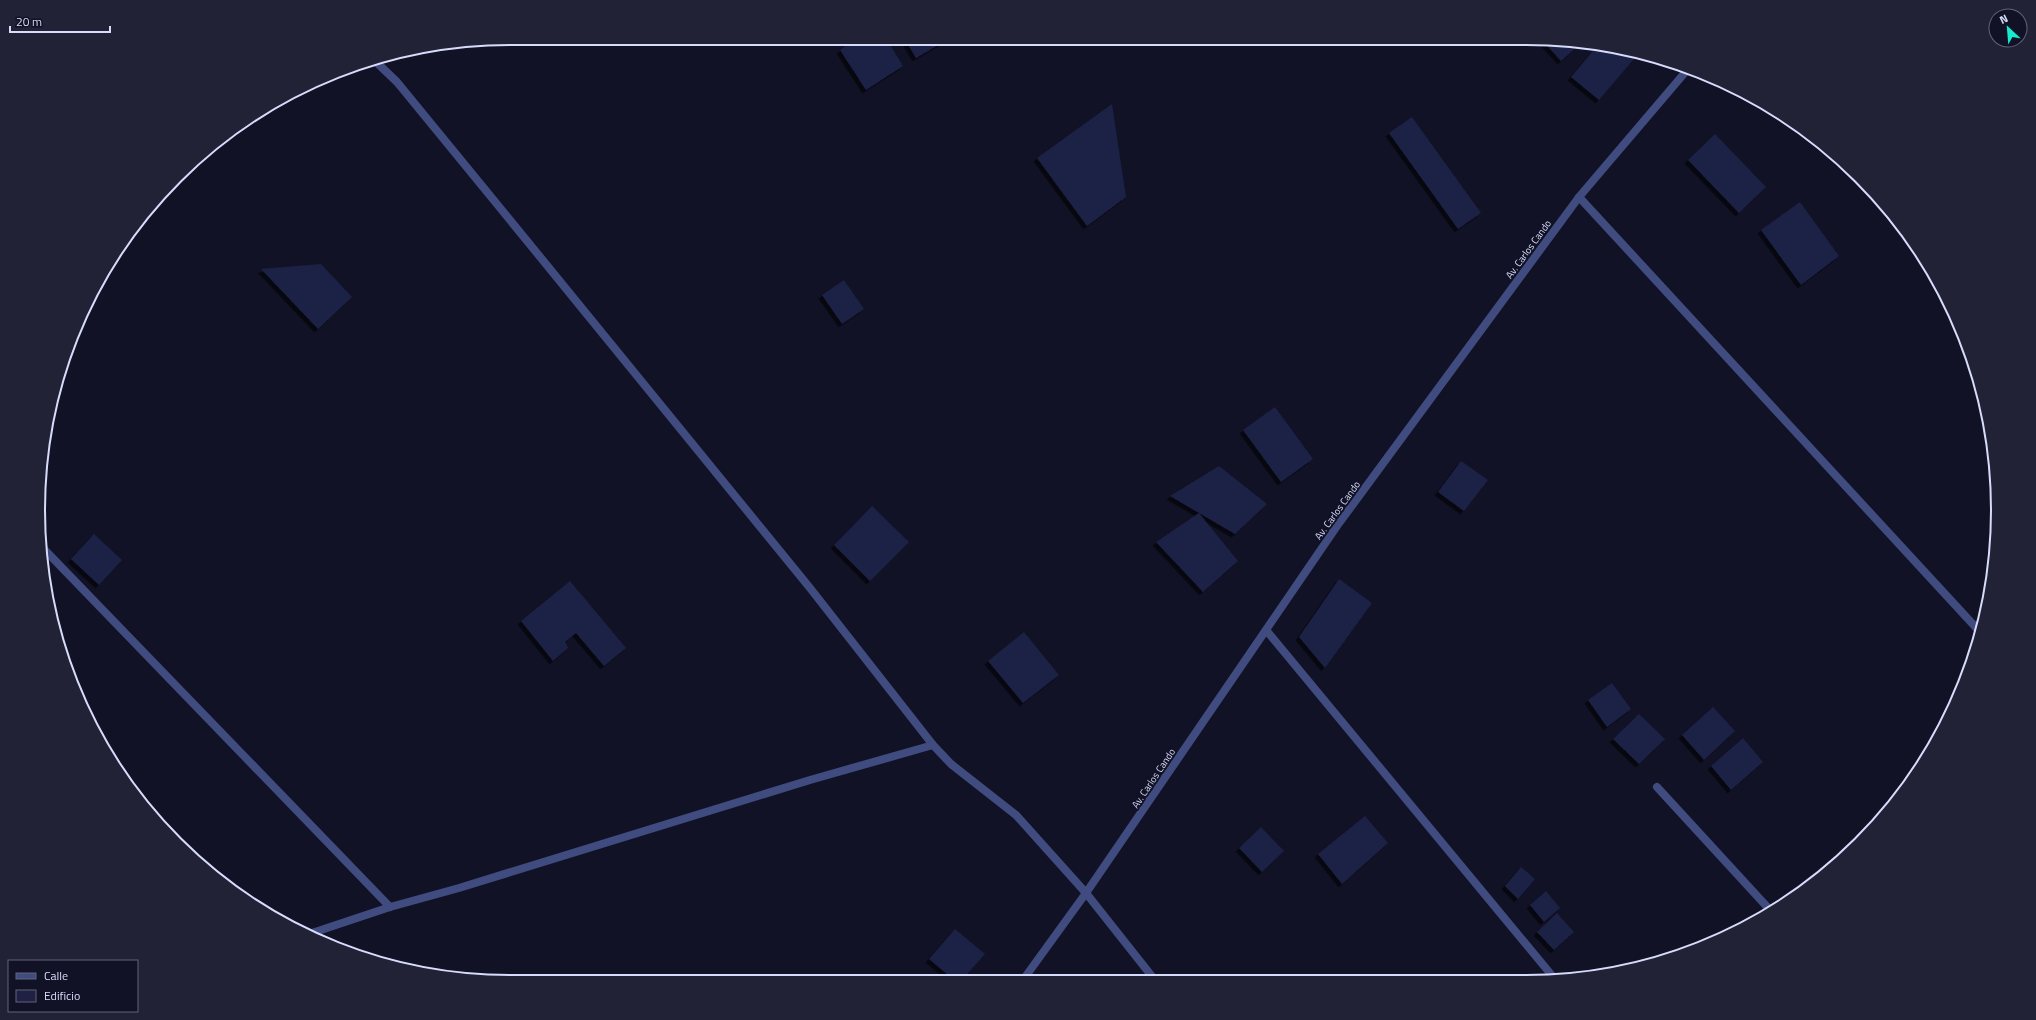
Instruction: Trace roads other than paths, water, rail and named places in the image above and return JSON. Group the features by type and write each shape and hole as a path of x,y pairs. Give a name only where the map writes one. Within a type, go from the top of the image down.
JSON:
{"street":[{"path":"379,64 397,82 810,588 933,745 951,764 1016,815 1086,893 1151,975"},
{"name":"Av. Carlos Cando","path":"1027,975 1086,893 1337,526 1579,197 1684,73"},
{"path":"1579,197 1976,627"},
{"path":"47,552 390,907"},
{"path":"1266,630 1551,974"},
{"path":"315,932 390,907 459,888 803,782 933,745"},
{"path":"1657,787 1767,907"}]}
